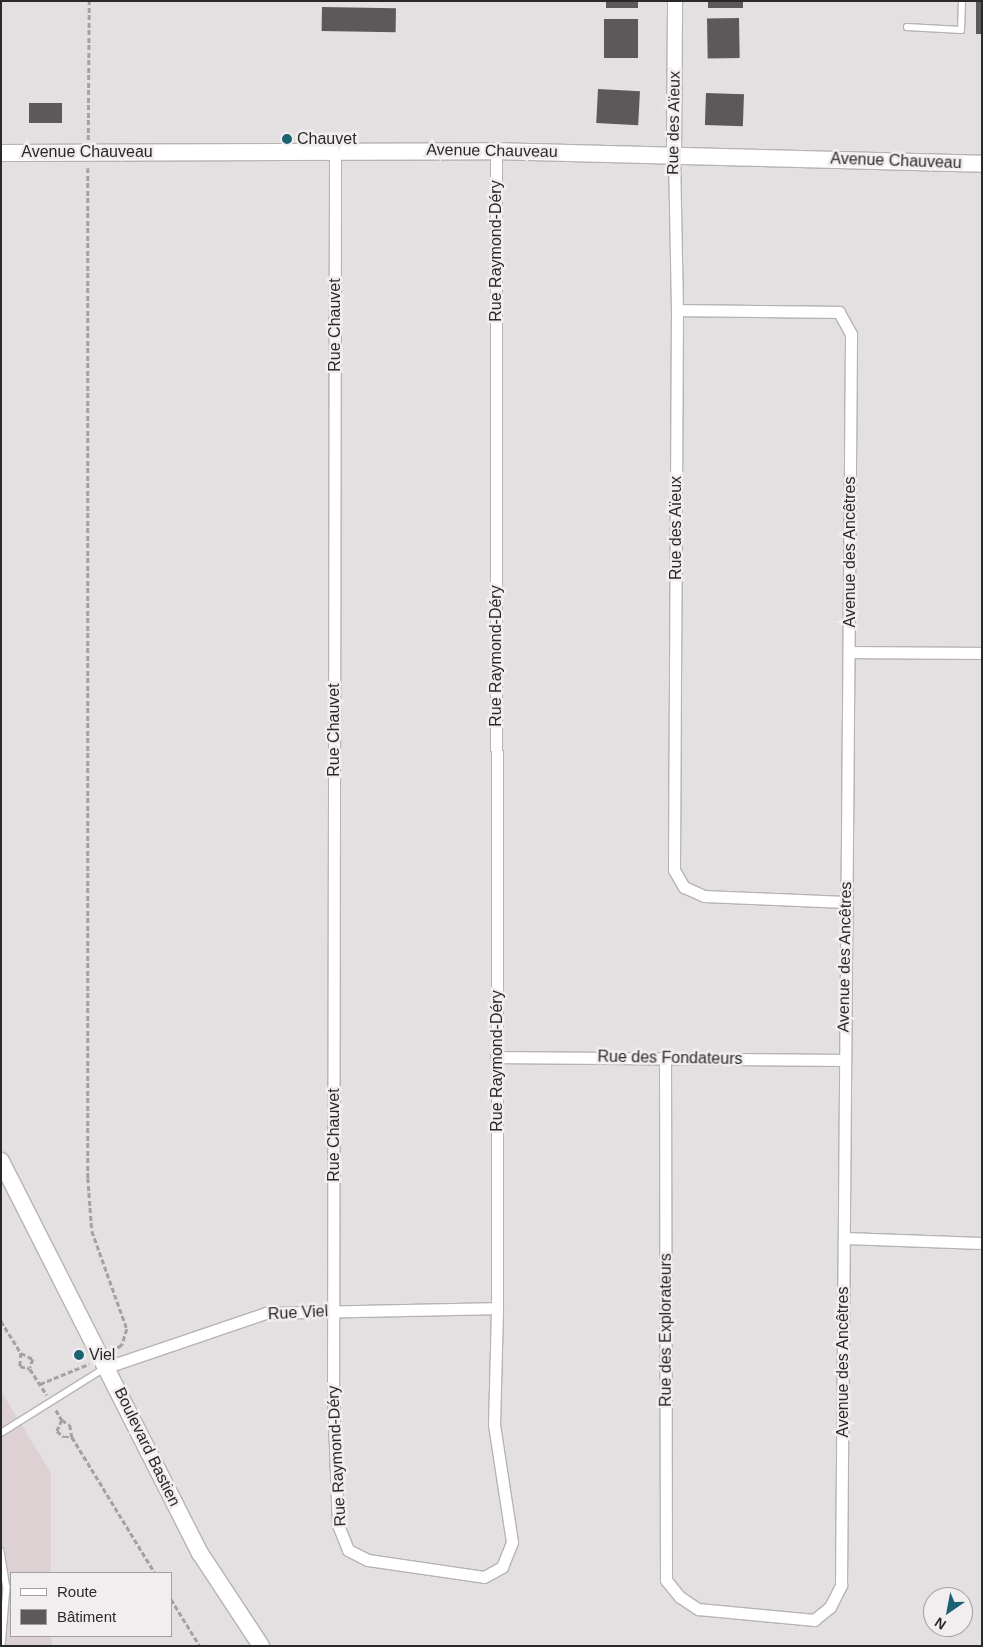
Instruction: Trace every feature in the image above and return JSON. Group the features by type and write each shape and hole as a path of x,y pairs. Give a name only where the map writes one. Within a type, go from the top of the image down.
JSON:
{"main road":[{"name":"Avenue Chauveau","path":"1,152 496,151 674,154 982,164"},
{"name":"Boulevard Bastien","path":"1,1161 105,1362 200,1553 261,1646"}],"street":[{"name":"Rue des Aïeux","path":"675,1 674,154 677,310 674,870 684,887 704,896 846,902"},
{"name":"Rue Chauvet","path":"332,150 335,159 334,1311"},
{"name":"Rue Raymond-Déry","path":"334,1311 338,1525 348,1550 368,1560 484,1577 502,1567 512,1542 494,1425 498,1308 496,1057 496,151"},
{"name":"Avenue des Ancêtres","path":"677,310 839,312 851,334 849,652 843,1060 844,1238 841,1586 830,1607 814,1620 698,1609 680,1597"},
{"path":"849,652 982,653"},
{"name":"Rue des Fondateurs","path":"496,1057 843,1060"},
{"name":"Rue des Explorateurs","path":"666,1058 666,1580 680,1597"},
{"path":"844,1238 982,1243"},
{"name":"Rue Viel","path":"105,1362 266,1312 498,1308"}],"lane":[{"path":"907,27 962,30 962,1"},
{"path":"1,1433 105,1362"},
{"path":"1,1551 7,1587 2,1646"}],"path":[{"path":"40,1384 105,1362 122,1344 127,1329 92,1231 89,1211 89,1"},
{"path":"1,1321 21,1353 33,1359 30,1369"},
{"path":"21,1353 20,1366 30,1369 48,1397"},
{"path":"57,1412 62,1420 70,1425 72,1437 154,1572"},
{"path":"62,1420 57,1431 64,1437 72,1437"},
{"path":"172,1601 200,1646"}],"shaded area":[{"path":"1,1391 51,1473 51,1572 10,1572 10,1637 51,1637 52,1646 1,1646"}],"building":[{"path":"606,1 638,1 638,8 606,8"},
{"path":"708,1 743,1 743,8 708,8"},
{"path":"976,1 982,1 982,34 976,34"},
{"path":"322,7 396,8 396,32 322,31"},
{"path":"739,18 740,58 708,59 707,19"},
{"path":"604,19 638,19 638,58 604,58"},
{"path":"598,89 640,91 638,125 596,123"},
{"path":"706,93 744,94 743,126 705,125"},
{"path":"29,103 62,103 62,123 29,123"}],"place":[{"name":"Chauvet","path":"287,139"},
{"name":"Viel","path":"79,1355"}]}
